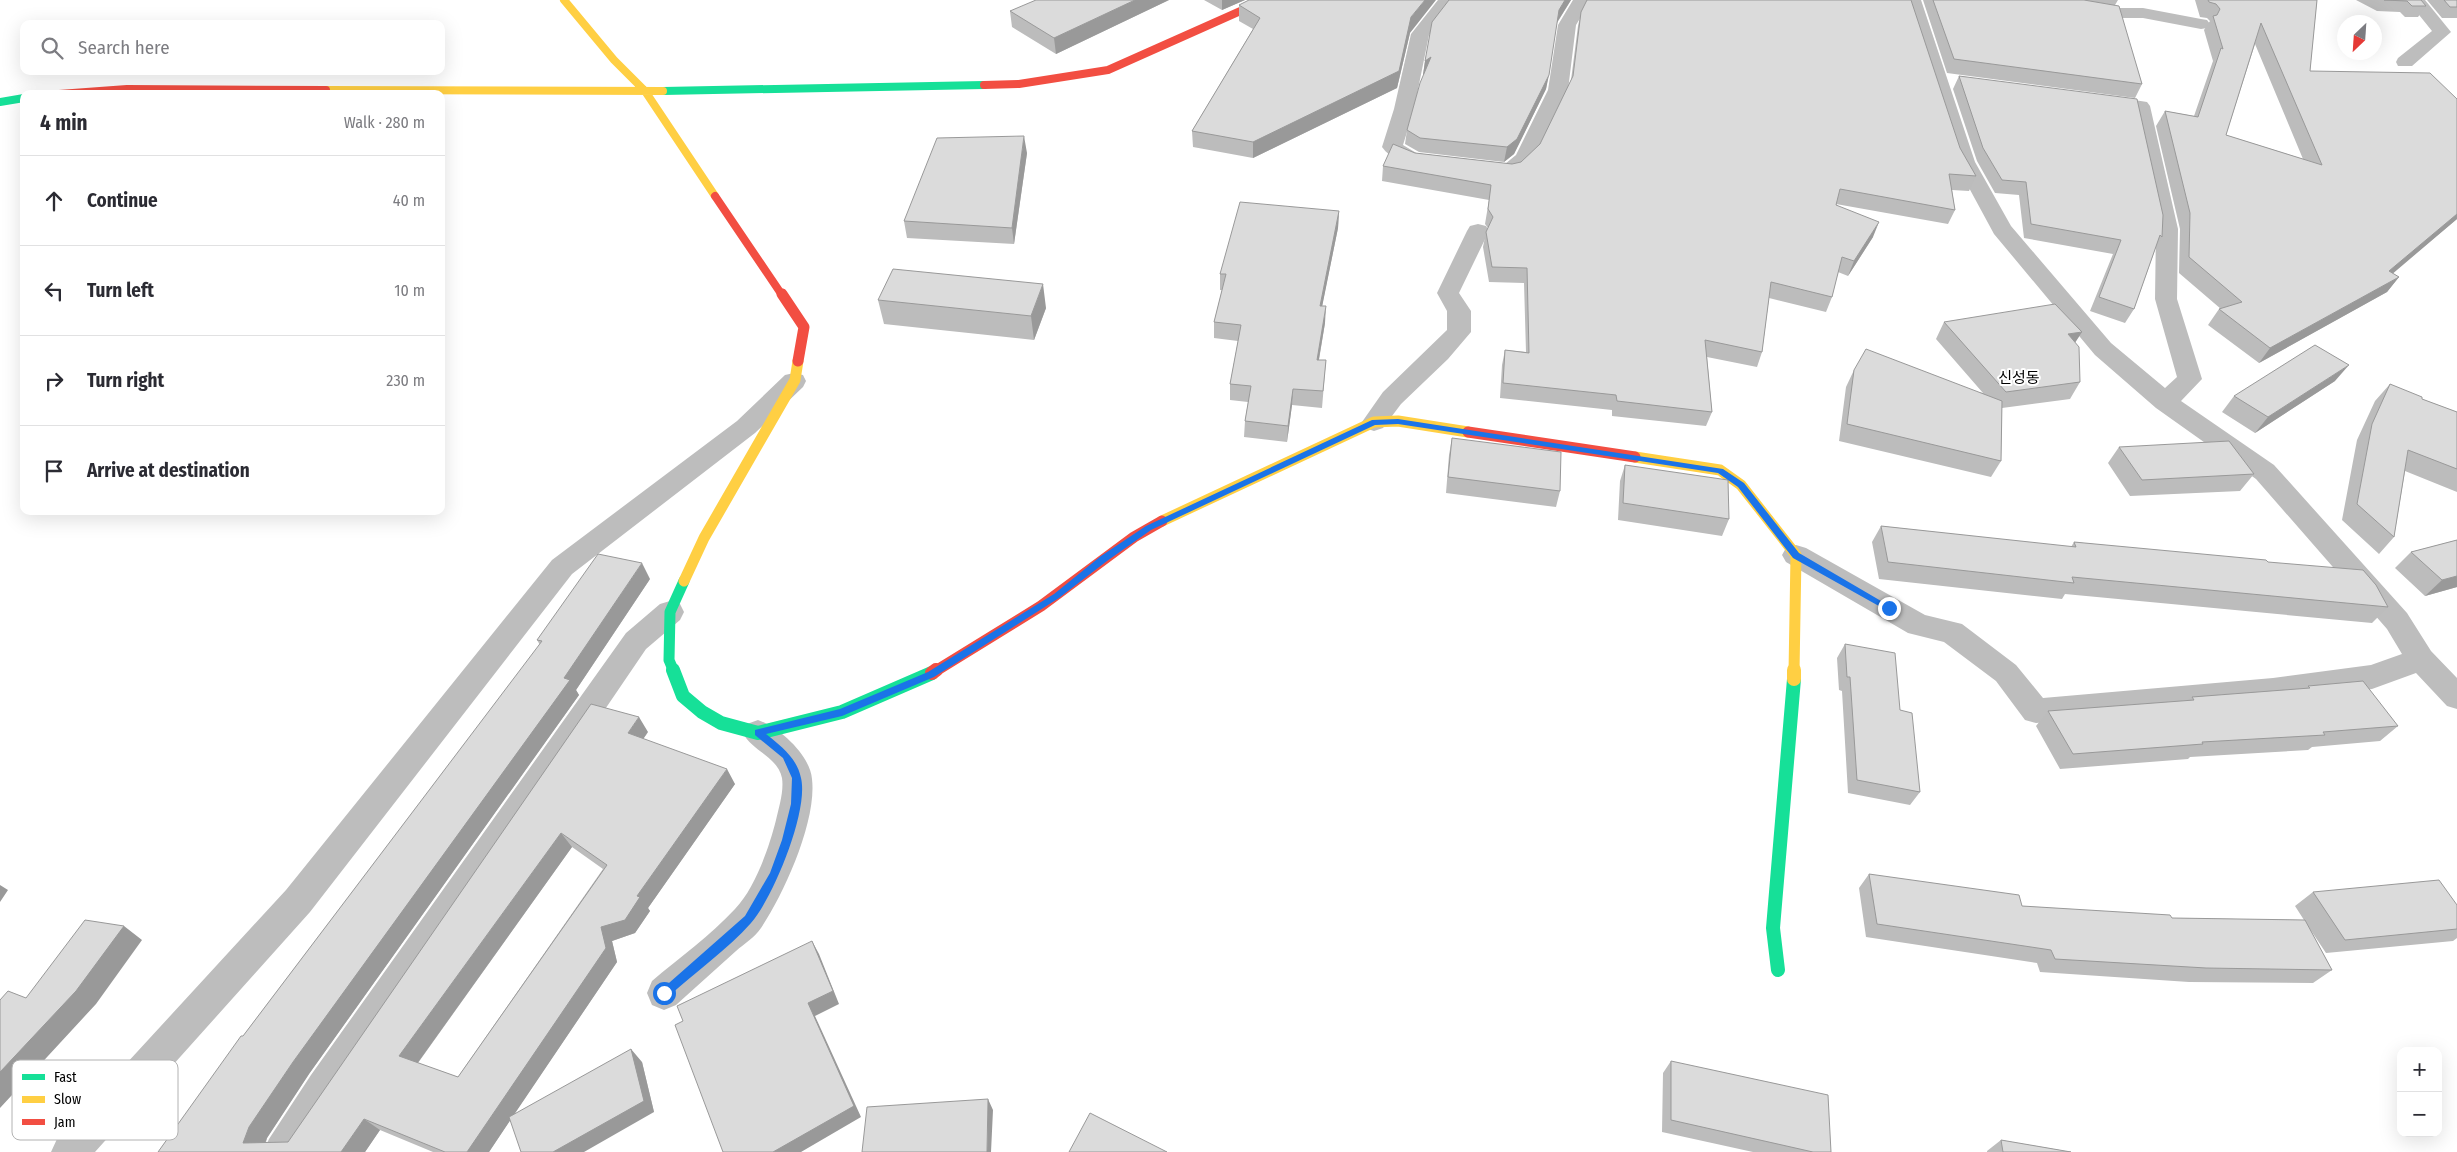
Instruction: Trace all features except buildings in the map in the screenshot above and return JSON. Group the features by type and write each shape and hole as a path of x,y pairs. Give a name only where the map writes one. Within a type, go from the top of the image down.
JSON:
{"street":[{"path":"564,0 614,60 645,91 804,327 795,380 704,538 670,612 668,638 669,660 683,696 702,712 721,723 758,733 786,755 797,778 795,804 784,849 774,875 748,919 664,993"},
{"path":"445,90 645,91 980,86 1070,77 1108,70 1141,57 1265,0"},
{"path":"1442,164 1413,160 1392,147 1404,109 1420,34 1447,0"},
{"path":"1481,168 1510,171 1526,158 1558,90 1567,25 1582,0"},
{"path":"1912,0 1949,82 1965,162 2002,229 2103,349 2165,402 2265,472 2397,621 2421,660 2457,697"},
{"path":"2039,0 2105,13 2142,13 2201,24"},
{"path":"2405,62 2442,32 2416,0"},
{"path":"113,90 430,90"},
{"path":"0,102 20,99"},
{"path":"2083,99 2140,106 2167,229 2166,299 2190,379 2165,402"},
{"path":"1374,422 1392,398 1440,353 1459,332 1459,311 1448,293 1478,231"},
{"path":"154,1060 298,901 445,717 562,566 746,427 795,380"},
{"path":"758,733 842,712 931,674 1056,596 1148,528 1374,422 1398,421 1720,470 1741,485 1796,556 1918,625 1952,632 2006,674 2036,711 2273,690 2372,678 2421,660"},
{"path":"1778,970 1773,928 1796,655 1796,556"},
{"path":"282,1152 324,1088 636,641 670,612"},
{"path":"70,1152 81,1140"}],"traffic: fast":[{"path":"663,91 984,85"},
{"path":"0,102 20,99"},
{"path":"684,581 670,612 669,660 683,696 702,712 721,723 758,733 842,712 932,673"},
{"path":"1778,970 1773,928 1794,679"}],"traffic: slow":[{"path":"564,0 614,60 645,91 715,196"},
{"path":"445,90 663,91"},
{"path":"684,581 704,538 795,380 798,361"},
{"path":"1162,521 1374,422 1398,421 1468,432"},
{"path":"1635,457 1720,470 1741,485 1796,555 1794,679"}],"traffic: jam":[{"path":"984,85 1019,84 1108,70 1265,0"},
{"path":"113,90 326,90"},
{"path":"715,196 804,327 798,361"},
{"path":"1468,432 1635,457"},
{"path":"932,673 1041,606 1134,537 1162,521"}],"district":[{"name":"신성동","path":"2019,378"}],"route":[{"path":"664,993 748,919 774,875 787,840 795,804 797,778 786,755 758,733 842,712 931,674 983,644 1056,596 1148,528 1374,422 1398,421 1720,470 1741,485 1796,556 1889,608"}]}
